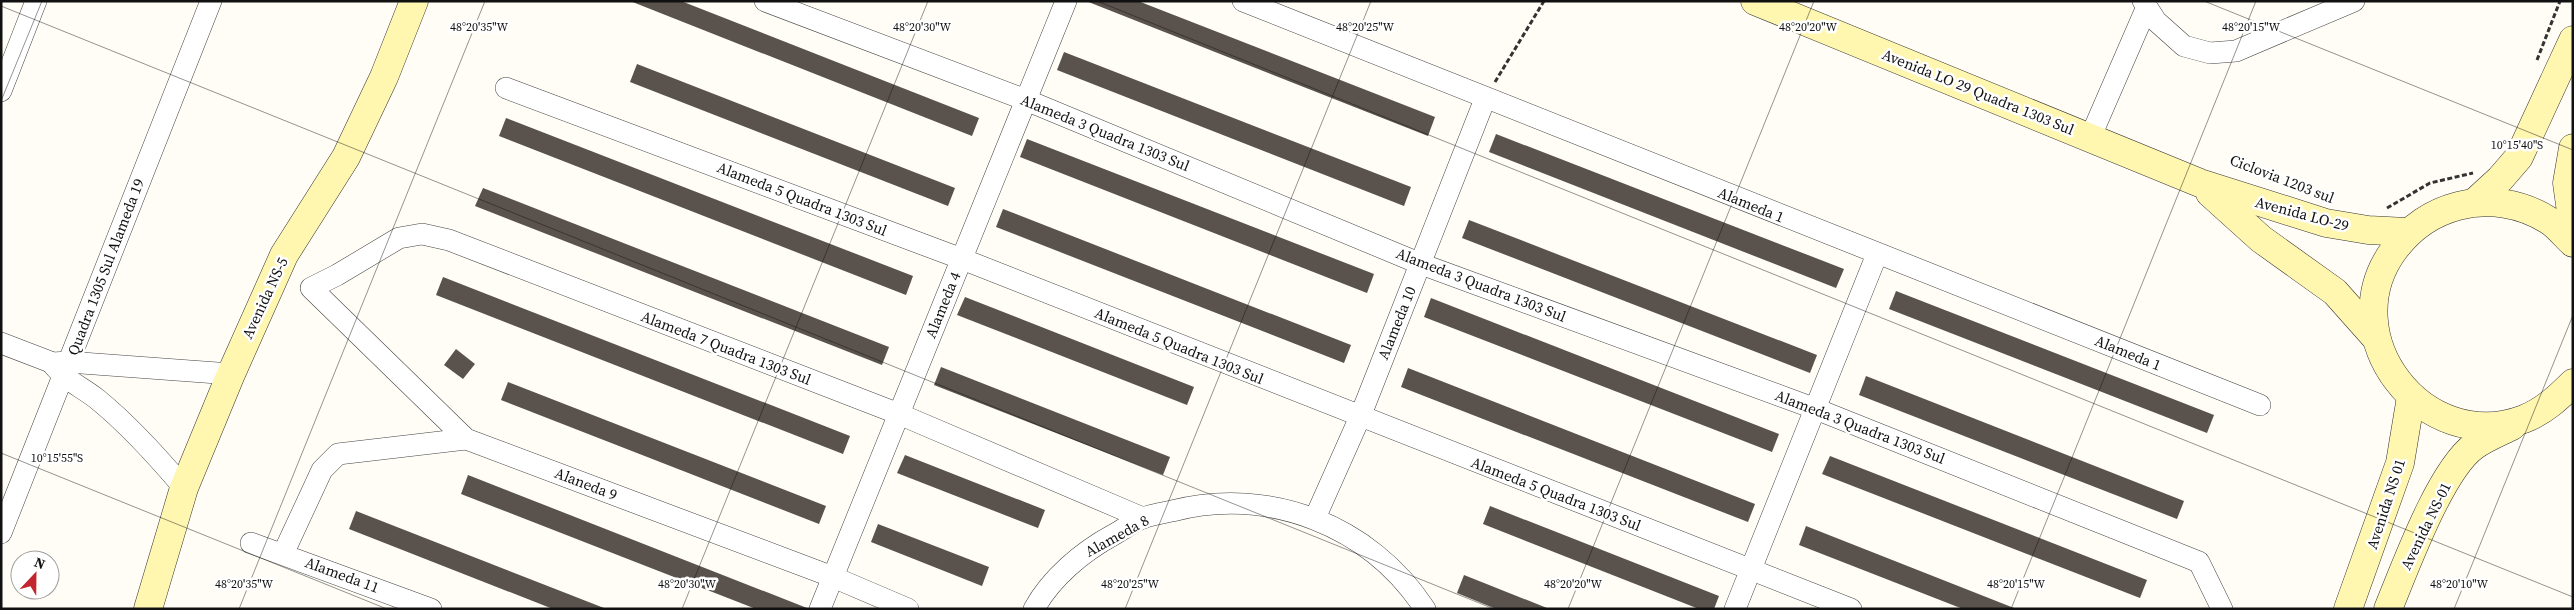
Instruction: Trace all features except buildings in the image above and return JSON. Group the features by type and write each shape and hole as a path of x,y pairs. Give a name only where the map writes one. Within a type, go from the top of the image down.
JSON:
{"street":[{"path":"1,91 36,1"},
{"name":"Quadra 1305 Sul Alameda 19","path":"1,533 61,368 210,1"},
{"name":"Avenida NS-5","path":"148,609 184,488 231,374 284,256 346,157 384,77 414,1"},
{"name":"Alameda 3 Quadra 1303 Sul","path":"765,1 1026,100 1421,264 1816,409 2199,562 2222,609"},
{"name":"Alameda 4","path":"820,609 1066,1"},
{"name":"Alameda 1","path":"1243,1 1485,99 2260,406"},
{"name":"Avenida LO 29 Quadra 1303 Sul","path":"1755,1 2200,183"},
{"path":"2090,138 2148,10 2184,46 2210,53 2236,51 2354,1"},
{"path":"2476,201 2500,179 2519,156 2573,40"},
{"name":"Alameda 5 Quadra 1303 Sul","path":"506,88 962,260 1850,609"},
{"name":"Alameda 10","path":"1315,518 1360,417 1485,99"},
{"path":"2573,148 2567,183 2573,226"},
{"path":"2200,183 2261,239 2335,292 2376,337"},
{"name":"Avenida LO-29","path":"2200,183 2326,223 2368,230 2407,232"},
{"path":"2573,243 2549,220 2514,204 2476,201 2438,211 2407,232 2384,263 2373,299 2376,337 2388,370 2411,397 2431,411 2453,420 2476,425 2500,424 2524,419 2561,402 2573,383"},
{"name":"Alameda 7 Quadra 1303 Sul","path":"311,288 337,275 399,238 422,234 449,240 898,414 1143,518"},
{"path":"1735,609 1877,254"},
{"name":"Alaneda 9","path":"311,288 466,438 833,577 908,609"},
{"path":"1,343 61,368 128,427 184,488"},
{"path":"61,368 231,374"},
{"name":"Avenida NS 01","path":"2348,609 2400,463 2411,397"},
{"name":"Avenida NS-01","path":"2388,609 2427,518 2451,474 2475,444 2524,419"},
{"path":"283,554 322,470 338,454 466,438"},
{"name":"Alameda 8","path":"1034,609 1041,595 1087,550 1143,518 1199,504 1258,504 1315,518 1366,545 1410,585 1425,609"},
{"name":"Alameda 11","path":"252,542 432,609"}],"path":[{"path":"1485,99 1544,1"},
{"path":"2535,64 2560,1"},
{"path":"2382,210 2430,183 2478,172"}]}
